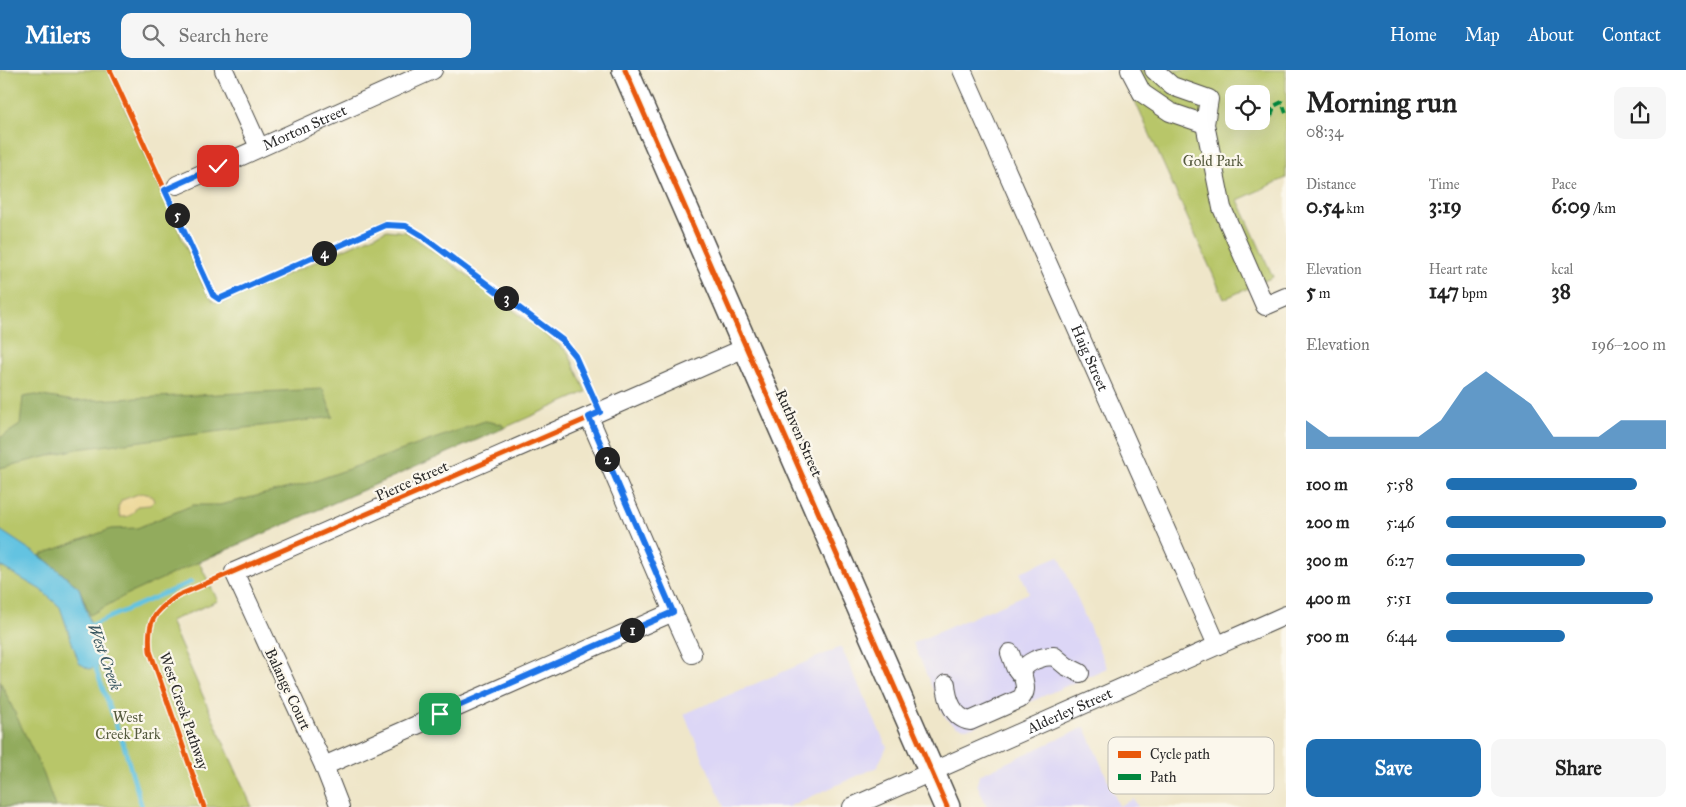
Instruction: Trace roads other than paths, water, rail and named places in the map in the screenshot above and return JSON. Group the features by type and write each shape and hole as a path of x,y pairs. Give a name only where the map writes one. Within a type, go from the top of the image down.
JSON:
{"highway":[{"name":"Ruthven Street","path":"625,70 947,807"}],"street":[{"path":"224,70 259,147"},
{"name":"Haig Street","path":"962,70 1217,645"},
{"path":"1130,70 1142,93 1170,112 1205,124"},
{"path":"1154,70 1172,86 1209,99 1205,124 1222,208 1265,306 1286,296"},
{"name":"Morton Street","path":"177,185 426,72"},
{"name":"Pierce Street","path":"234,572 747,347"},
{"path":"589,417 692,654"},
{"name":"Balange Court","path":"234,572 324,766 340,807"},
{"path":"324,766 673,612"},
{"name":"Alderley Street","path":"852,807 1286,615"},
{"path":"1010,653 1015,667 1022,676"},
{"path":"946,684 947,695 956,712 964,720 970,721 1020,699 1025,689 1022,676 1023,668 1026,664 1041,657 1054,656 1066,666 1080,672"}],"water":[{"path":"0,530 47,561 79,588 102,657 99,666 89,669 79,663 60,607 41,590 0,566"}],"waterway":[{"path":"87,627 191,582"},
{"name":"West Creek","path":"94,664 124,746 142,807"}],"park label":[{"name":"Gold Park","path":"1213,161"},
{"name":"West Creek Park","path":"128,726"}]}
